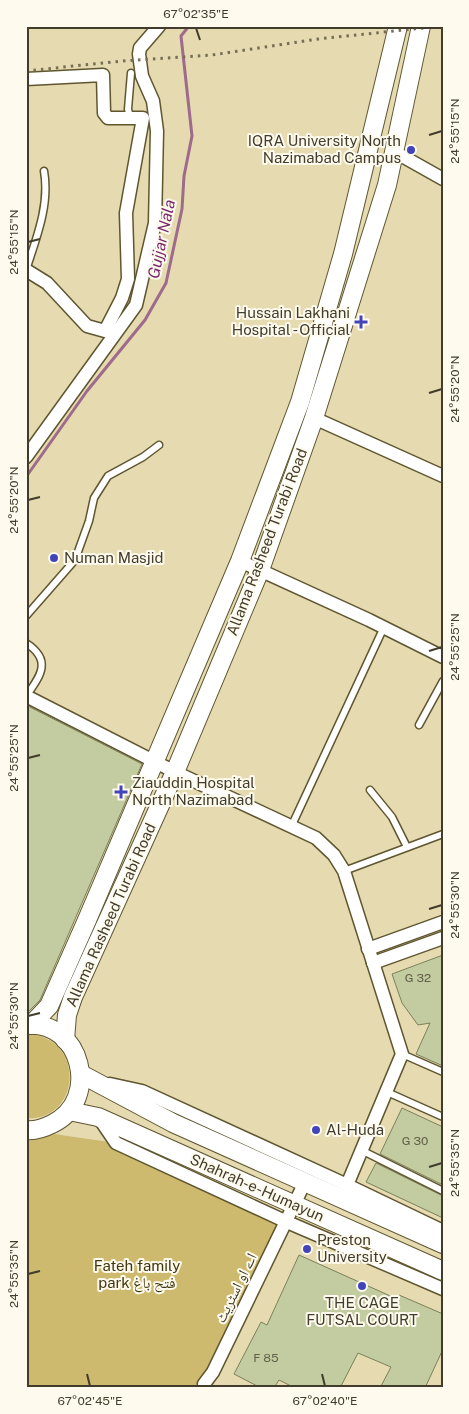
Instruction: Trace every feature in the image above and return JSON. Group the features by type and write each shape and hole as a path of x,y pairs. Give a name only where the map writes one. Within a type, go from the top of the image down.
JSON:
{"main road":[{"name":"Allama Rasheed Turabi Road","path":"29,1025 49,1006 240,561 279,456 309,371 343,254 398,26"},
{"name":"Allama Rasheed Turabi Road","path":"65,1040 67,1015 73,997 175,772 260,570 314,418 387,185 421,26"},
{"path":"309,371 327,377"},
{"path":"279,456 298,462"},
{"path":"26,1130 44,1128 58,1121 69,1111 89,1077 65,1040 48,1028 29,1025"},
{"name":"Shahrah-e-Humayun","path":"89,1077 119,1096 172,1123 443,1244"},
{"name":"Shahrah-e-Humayun","path":"69,1111 98,1117 443,1271"}],"street":[{"path":"26,457 136,304 155,224 157,131 153,101 142,76 139,54 140,48 159,26"},
{"path":"26,80 103,75 104,114 108,118 143,118 126,213 128,279 122,298 104,331 87,326 47,283 26,270"},
{"path":"395,152 443,179"},
{"path":"314,418 443,476"},
{"path":"240,561 443,657"},
{"path":"26,695 154,762 292,825 316,838 334,854 344,871 402,1054 363,1151 347,1185"},
{"path":"368,949 443,922"},
{"path":"373,963 443,938"},
{"path":"89,1077 142,1092 347,1185 443,1231"},
{"path":"98,1117 116,1142 287,1222 443,1289"},
{"name":"اے او اسٹریٹ","path":"205,1387 305,1182"}],"lane":[{"path":"130,118 128,109 131,73"},
{"path":"26,270 42,222 44,171"},
{"path":"26,616 74,560 90,521 94,498 108,476 143,457 159,444"},
{"path":"292,825 384,628"},
{"path":"26,643 33,648 41,659 41,674 26,695"},
{"path":"419,725 443,680"},
{"path":"370,790 392,817 408,847"},
{"path":"344,871 443,834"},
{"path":"402,1054 443,1072"},
{"path":"387,1092 443,1117"},
{"path":"363,1151 443,1190"}],"green space":[{"path":"26,1034 46,1038 59,1049 67,1063 70,1078 66,1094 58,1107 44,1116 26,1118"},
{"name":"Fateh family park فتح باغ","path":"47,1133 116,1143 287,1222 204,1384 196,1388 26,1388 26,1142"}],"building":[{"path":"26,705 142,764 40,1000 26,1014"},
{"path":"443,955 443,1066 416,1054 430,1023 418,1025 402,1003 392,974"},
{"path":"402,1108 443,1127 443,1185 380,1154"},
{"path":"376,1163 443,1196 443,1218 366,1182"},
{"path":"299,1255 397,1299 399,1295 443,1314 443,1349 425,1388 380,1388 391,1367 358,1353 340,1388 295,1388 279,1380 274,1388 261,1388 234,1374 261,1322 267,1325"}],"waterway":[{"name":"Gujjar Nala","path":"26,477 87,391 145,320 166,283 182,209 184,176 192,136 181,36 189,26"}],"railway":[{"path":"26,71 122,61 212,55 318,39 442,26"}],"place":[{"name":"IQRA University North Nazimabad Campus","path":"411,150"},
{"name":"Hussain Lakhani Hospital - Official","path":"361,322"},
{"name":"Numan Masjid","path":"54,558"},
{"name":"Ziauddin Hospital North Nazimabad","path":"121,792"},
{"name":"Al-Huda","path":"316,1130"},
{"name":"Preston University","path":"307,1249"},
{"name":"THE CAGE FUTSAL COURT","path":"362,1286"}]}
